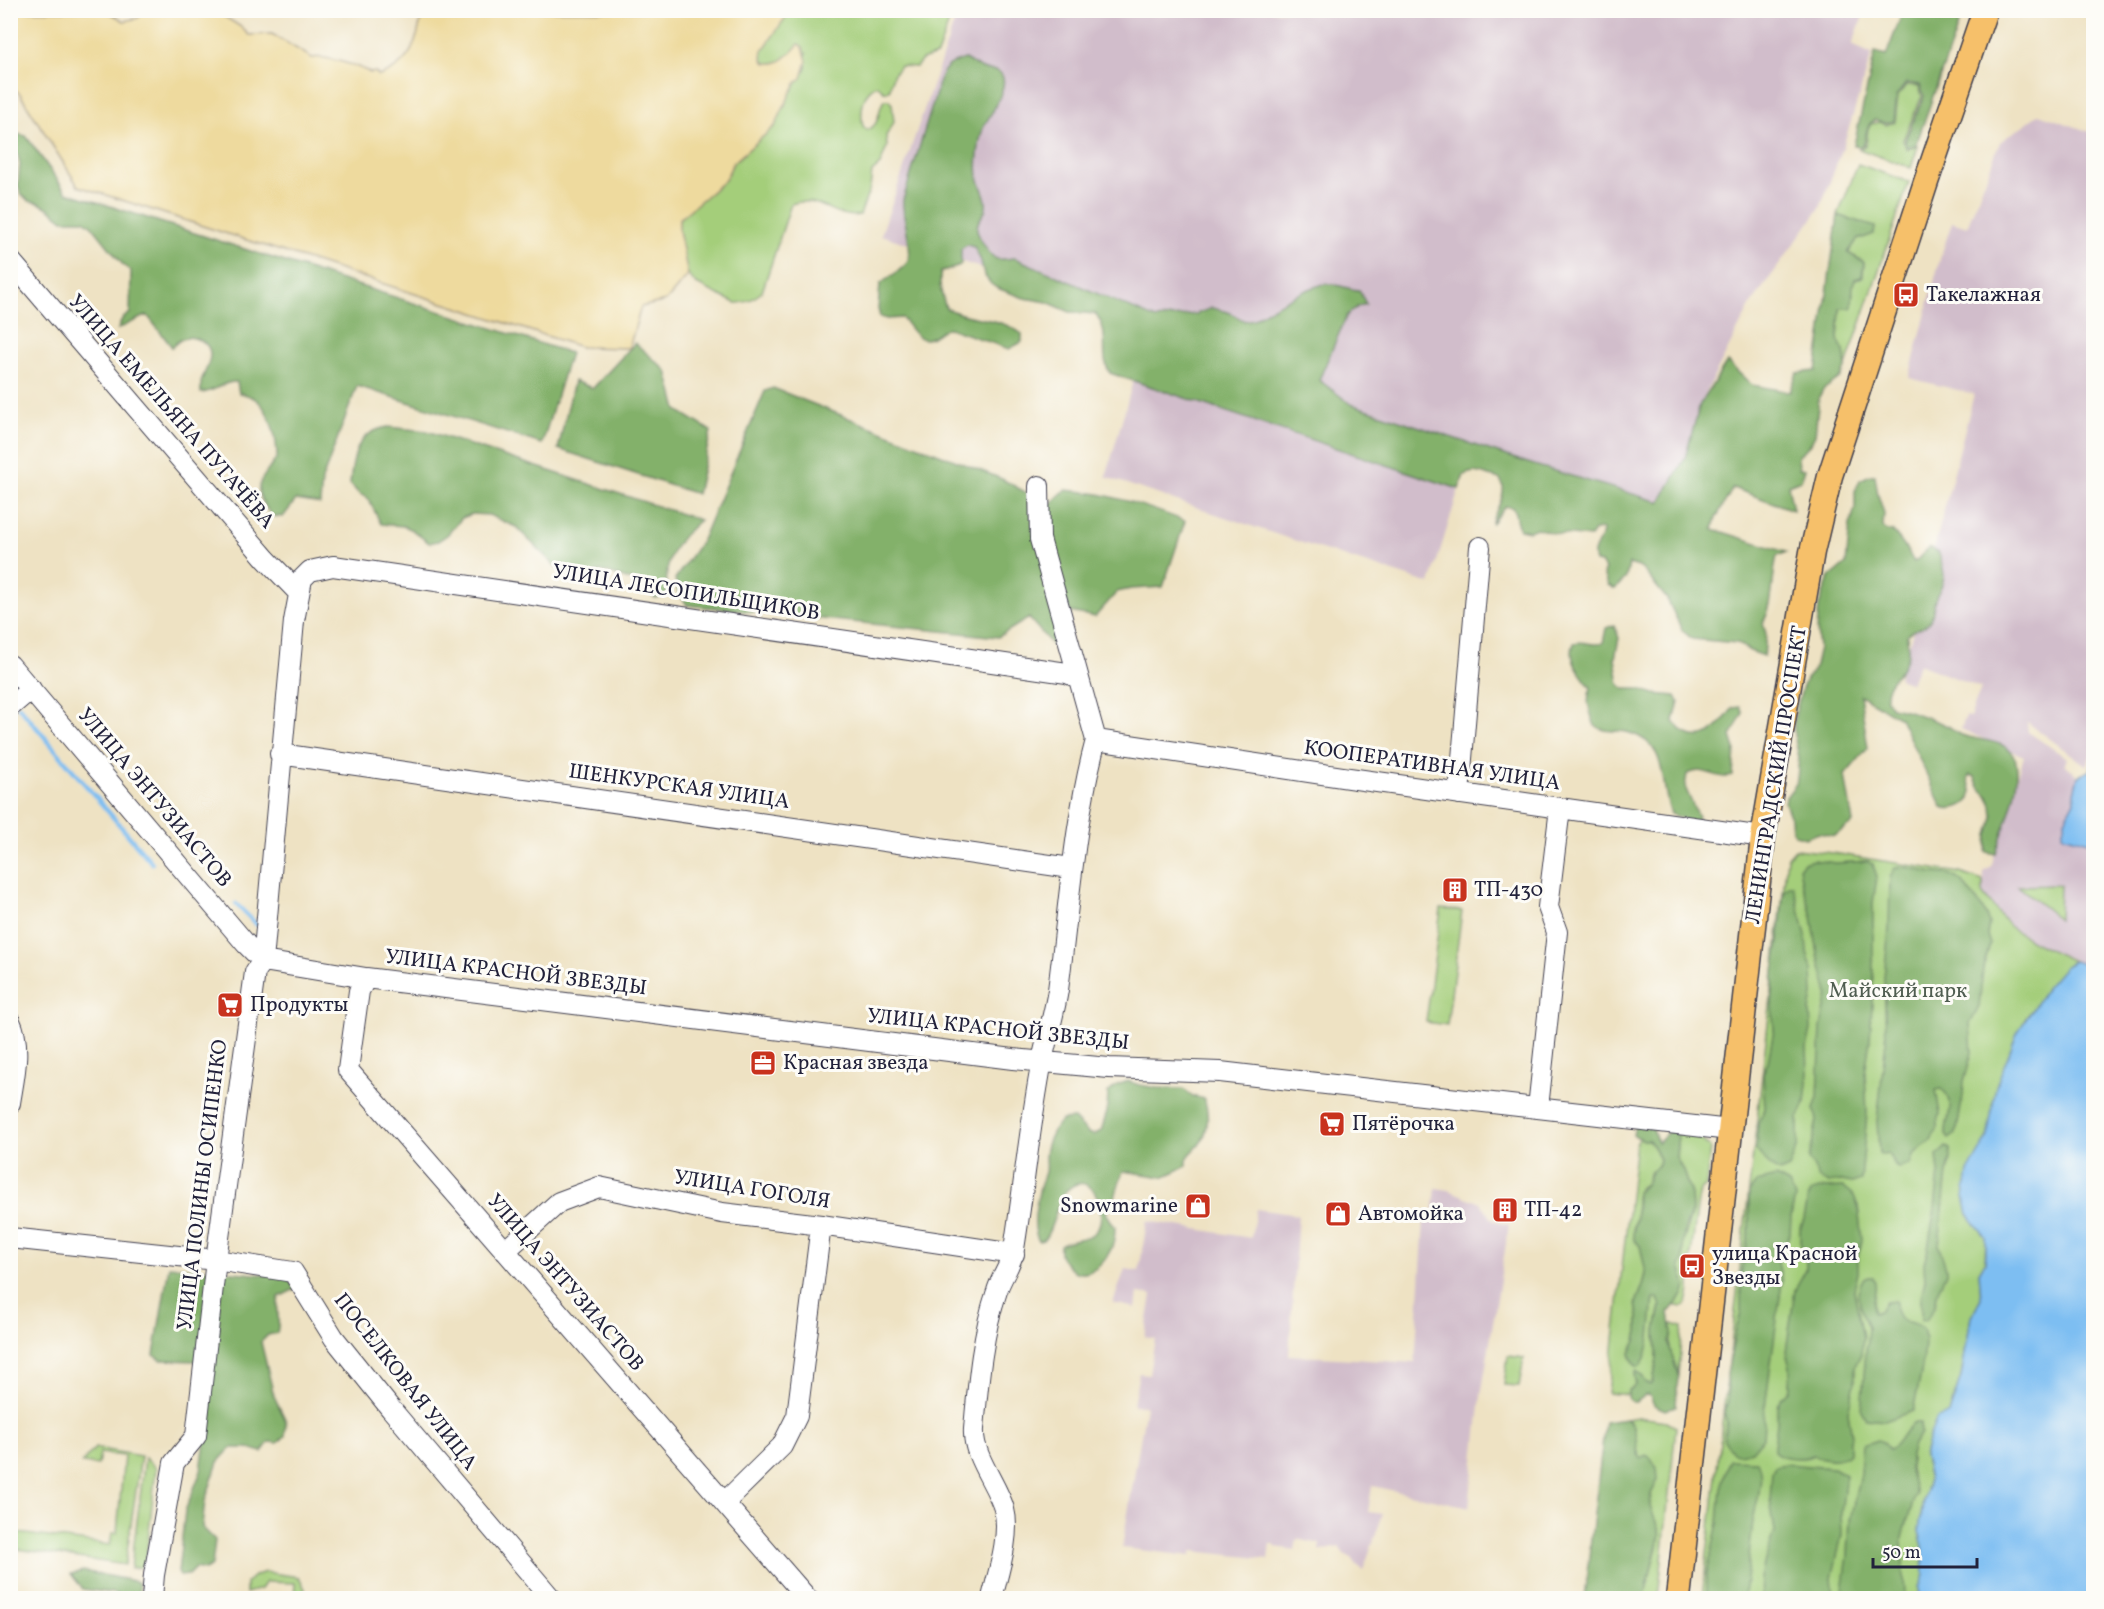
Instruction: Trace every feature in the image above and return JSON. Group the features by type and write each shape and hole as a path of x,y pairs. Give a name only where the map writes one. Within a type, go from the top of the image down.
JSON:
{"main road":[{"name":"ЛЕНИНГРАДСКИЙ ПРОСПЕКТ","path":"1678,1599 1763,837 1812,552 1830,476 1984,10"}],"street":[{"name":"УЛИЦА ЕМЕЛЬЯНА ПУГАЧЁВА","path":"10,260 260,552 298,592"},
{"path":"992,1599 1006,1528 1005,1511 998,1492 981,1461 974,1434 986,1335 997,1291 1014,1254 1042,1061 1054,1015 1071,868 1089,764 1096,740 1041,538 1039,486"},
{"path":"1459,794 1480,547"},
{"name":"УЛИЦА ЛЕСОПИЛЬЩИКОВ","path":"298,592 302,579 309,571 333,566 1067,673 1078,678"},
{"name":"УЛИЦА ПОЛИНЫ ОСИПЕНКО","path":"152,1599 154,1575 174,1462 196,1436 216,1260 255,972 263,961 280,754 298,592"},
{"name":"УЛИЦА ЭНТУЗИАСТОВ","path":"10,665 246,944 263,961"},
{"path":"10,707 31,689"},
{"name":"КООПЕРАТИВНАЯ УЛИЦА","path":"1096,740 1763,837"},
{"name":"ШЕНКУРСКАЯ УЛИЦА","path":"280,754 1071,868"},
{"path":"1538,1108 1557,932 1548,907 1560,808"},
{"name":"УЛИЦА КРАСНОЙ ЗВЕЗДЫ","path":"263,961 366,978 1042,1061 1109,1068 1220,1071 1730,1130"},
{"name":"УЛИЦА ЭНТУЗИАСТОВ","path":"366,978 359,991 348,1070 807,1599"},
{"path":"10,1021 14,1029 17,1052 10,1103"},
{"name":"УЛИЦА ГОГОЛЯ","path":"505,1251 559,1202 599,1186 722,1213 821,1224 1014,1254"},
{"path":"725,1502 783,1446 797,1416 821,1224"},
{"name":"ПОСЕЛКОВАЯ УЛИЦА","path":"10,1238 216,1260 293,1272 334,1338 551,1599"}],"shaded area":[{"path":"958,11 1865,11 1852,45 1872,54 1842,150 1820,208 1751,304 1700,404 1685,458 1661,503 1534,465 1351,404 1318,380 881,235"},
{"path":"2039,114 2093,133 2094,747 2087,766 2027,722 2028,732 2067,758 2065,764 2078,776 2074,792 2075,801 2065,820 2062,835 2093,843 2093,938 2086,965 2033,942 2009,926 1983,894 1984,872 1991,867 2024,756 1961,729 1966,716 1970,717 1981,688 1919,664 1911,683 1898,678 1912,635 1974,394 1909,378 1952,222 1967,227 2000,142"},
{"path":"1133,381 1459,489 1430,584 1106,477"},
{"path":"1436,1188 1449,1190 1480,1203 1493,1220 1509,1225 1481,1396 1469,1507 1372,1486 1368,1512 1383,1514 1363,1570 1339,1547 1319,1551 1320,1544 1297,1539 1295,1550 1270,1544 1268,1559 1192,1551 1191,1556 1122,1548 1146,1406 1133,1405 1139,1373 1149,1374 1155,1339 1145,1337 1152,1295 1138,1293 1136,1308 1113,1303 1125,1269 1139,1271 1147,1221 1251,1238 1256,1209 1298,1215 1289,1355 1415,1363 1424,1219 1426,1214 1433,1215"}],"green space":[{"path":"790,11 953,11 937,55 922,60 916,67 900,66 893,75 890,89 885,92 877,85 865,97 862,121 867,130 875,125 884,100 889,100 892,104 894,122 886,136 887,147 880,165 872,172 870,188 860,215 842,214 810,202 791,204 762,292 746,302 735,303 696,284 688,275 679,231 679,219 725,180 733,163 775,126 791,92 806,68 806,53 793,51 781,61 769,64 764,62 762,56 763,50"},
{"path":"1903,11 1963,11 1916,145 1907,147 1905,140 1924,96 1920,85 1906,83 1897,95 1894,121 1886,123 1875,120 1872,122 1868,127 1864,144 1859,147 1854,145 1875,53 1886,56"},
{"path":"965,59 983,69 999,72 1003,80 1001,94 982,131 978,161 978,175 986,205 977,229 984,244 997,259 1015,258 1156,319 1196,314 1212,308 1228,312 1245,321 1254,319 1290,298 1320,285 1339,285 1359,290 1366,304 1347,315 1319,380 1351,404 1534,465 1660,502 1685,458 1700,404 1727,362 1752,385 1790,392 1797,373 1816,371 1838,215 1875,227 1874,234 1857,240 1848,253 1864,262 1862,277 1855,279 1854,282 1852,308 1840,308 1838,340 1844,351 1846,366 1841,377 1823,390 1819,397 1815,435 1798,457 1799,468 1805,469 1801,480 1788,485 1793,510 1733,488 1716,518 1713,529 1786,552 1777,556 1775,565 1771,598 1763,623 1766,634 1764,656 1737,643 1692,639 1682,630 1667,599 1639,567 1629,564 1626,578 1615,589 1608,585 1603,574 1605,569 1601,563 1595,562 1594,557 1595,548 1603,529 1595,530 1590,537 1552,533 1537,528 1529,531 1520,529 1513,508 1505,506 1491,524 1503,495 1502,484 1498,478 1470,473 1464,475 1459,489 1110,373 1105,359 1103,330 1096,314 1070,312 1047,302 1024,298 997,288 984,275 981,261 974,247 967,245 961,249 961,264 941,271 940,285 946,308 1013,328 1022,334 1022,342 1009,349 949,328 923,339 915,334 902,318 880,317 878,309 880,284 900,270 909,259 903,200 941,77 953,63"},
{"path":"1906,85 1919,86 1922,96 1903,140 1907,149 1918,146 1911,168 1859,149 1866,145 1868,128 1871,124 1880,122 1886,125 1895,122 1898,96"},
{"path":"11,129 16,134 26,136 66,192 570,353 542,444 357,386 322,480 320,504 296,500 283,517 272,516 260,497 259,491 262,479 277,457 272,427 262,405 252,397 239,393 237,382 227,383 201,393 201,381 210,357 210,351 204,342 187,337 172,347 147,315 118,329 122,319 130,313 131,271 123,265 92,226 84,220 63,220 48,208 29,201 21,194 18,185 20,164 18,155 11,146"},
{"path":"1858,164 1909,182 1846,366 1844,351 1838,340 1840,308 1853,295 1852,286 1855,279 1863,277 1864,262 1848,253 1857,240 1873,234 1875,228 1838,215"},
{"path":"635,343 667,371 677,410 711,431 697,494 558,449 574,381 593,388"},
{"path":"773,388 1002,479 1027,493 1062,636 1052,645 1029,618 998,637 687,605 678,592 675,579 702,540 765,391"},
{"path":"388,427 427,431 700,520 674,549 668,564 666,596 655,598 630,580 602,571 592,574 565,571 555,566 516,527 489,515 472,514 462,518 447,535 438,541 429,543 403,526 381,524 368,498 359,494 350,484 358,447 369,434"},
{"path":"1875,475 1884,513 1883,527 1886,531 1892,531 1914,562 1930,548 1939,553 1944,575 1930,621 1907,635 1907,659 1890,683 1886,700 1891,707 1927,717 1964,736 1999,744 2013,754 2017,766 2017,781 1996,854 1986,852 1993,817 1992,805 1975,777 1970,775 1968,778 1971,792 1967,802 1955,808 1942,807 1900,718 1860,695 1868,748 1845,775 1853,823 1834,836 1819,833 1805,838 1792,831 1791,819 1785,803 1797,779 1799,757 1794,735 1794,719 1806,679 1814,670 1819,648 1817,630 1819,606 1829,578 1846,564 1850,525 1855,508 1855,491 1860,480"},
{"path":"1065,490 1111,497 1185,521 1163,587 1117,592 1095,617 1070,612 1044,531 1048,506"},
{"path":"1614,625 1619,638 1615,658 1619,684 1625,689 1640,689 1654,694 1676,696 1679,702 1674,721 1683,732 1702,736 1714,730 1733,708 1740,707 1743,713 1731,736 1735,749 1733,776 1722,777 1699,771 1687,774 1685,787 1698,817 1695,824 1671,814 1661,766 1652,746 1630,733 1604,730 1595,726 1588,702 1591,688 1576,667 1572,650 1574,643 1603,643 1606,628"},
{"name":"Майский парк","path":"1795,849 1960,873 1983,881 1983,894 2009,926 2033,942 2074,961 2064,967 2025,1019 1992,1106 1987,1139 1968,1173 1968,1214 1986,1238 1985,1262 1979,1272 1981,1298 1971,1317 1961,1377 1949,1414 1929,1437 1924,1456 1929,1480 1923,1501 1919,1531 1923,1546 1924,1575 1919,1587 1920,1598 1702,1598 1787,858"},
{"path":"1813,860 1836,863 1868,861 1873,864 1877,877 1873,903 1873,988 1870,1040 1865,1073 1867,1113 1861,1180 1852,1183 1842,1181 1828,1183 1819,1178 1809,1159 1817,1120 1814,1109 1818,1097 1821,1027 1828,994 1818,955 1812,916 1799,868 1803,863"},
{"path":"1906,867 1948,874 1962,881 1986,915 1990,944 1983,968 1979,1007 1970,1024 1972,1053 1964,1081 1956,1134 1949,1139 1946,1135 1950,1110 1949,1099 1941,1089 1936,1090 1940,1114 1931,1140 1913,1155 1910,1164 1900,1168 1896,1167 1888,1154 1879,1153 1877,1121 1886,1041 1884,977 1889,928 1890,877 1895,868"},
{"path":"1793,885 1806,935 1807,952 1812,969 1813,995 1810,1011 1811,1029 1807,1048 1808,1073 1805,1103 1798,1119 1798,1146 1789,1168 1780,1172 1771,1167 1756,1150 1758,1123 1765,1109 1763,1073 1768,1062 1774,1030 1772,1005 1774,973 1782,905 1784,892"},
{"path":"2060,885 2059,919 2018,886"},
{"path":"1441,909 1462,911 1447,1025 1426,1022"},
{"path":"1128,1081 1158,1088 1183,1089 1193,1096 1204,1099 1207,1110 1206,1132 1199,1145 1189,1156 1187,1166 1163,1177 1123,1171 1115,1197 1106,1213 1115,1227 1111,1249 1096,1268 1090,1272 1077,1272 1063,1261 1060,1245 1087,1237 1095,1232 1101,1214 1100,1204 1090,1187 1083,1184 1074,1185 1061,1197 1048,1234 1044,1240 1039,1241 1036,1234 1035,1217 1045,1172 1046,1148 1052,1133 1062,1120 1074,1119 1088,1133 1094,1135 1101,1131 1107,1112 1108,1093 1117,1085"},
{"path":"1635,1126 1653,1128 1657,1143 1670,1130 1678,1133 1676,1157 1691,1195 1692,1211 1685,1229 1683,1260 1680,1267 1686,1286 1684,1294 1669,1312 1672,1334 1669,1341 1670,1349 1678,1375 1676,1406 1665,1410 1654,1405 1650,1396 1646,1395 1636,1402 1628,1399 1628,1392 1636,1384 1634,1374 1636,1371 1646,1383 1650,1385 1653,1383 1657,1358 1656,1330 1661,1307 1658,1298 1654,1299 1649,1345 1639,1367 1635,1365 1630,1353 1638,1331 1636,1303 1646,1273 1640,1246 1634,1240 1633,1235 1637,1192 1646,1183 1660,1159 1649,1140 1633,1135"},
{"path":"1678,1133 1696,1134 1710,1148 1706,1186 1700,1191 1698,1201 1690,1263 1690,1291 1687,1303 1682,1307 1672,1305 1681,1297 1685,1282 1680,1267 1683,1260 1683,1243 1692,1211 1691,1194 1676,1157"},
{"path":"1639,1138 1649,1140 1660,1159 1659,1164 1649,1174 1646,1183 1639,1188 1636,1197 1633,1230 1642,1251 1646,1273 1636,1303 1638,1331 1630,1353 1635,1365 1644,1361 1654,1299 1658,1298 1661,1307 1656,1330 1657,1358 1653,1383 1650,1385 1642,1376 1634,1374 1636,1384 1628,1391 1628,1395 1608,1393 1636,1142"},
{"path":"1946,1147 1950,1149 1951,1159 1947,1173 1939,1245 1946,1273 1938,1290 1935,1305 1926,1321 1921,1320 1921,1297 1925,1280 1924,1263 1935,1208 1939,1173 1937,1156"},
{"path":"1776,1177 1789,1184 1795,1197 1790,1234 1778,1262 1782,1282 1763,1438 1752,1451 1739,1454 1733,1453 1724,1440 1727,1423 1724,1412 1728,1402 1727,1374 1741,1313 1741,1275 1749,1230 1749,1192 1757,1182"},
{"path":"1843,1187 1854,1196 1858,1206 1862,1240 1854,1290 1863,1337 1861,1354 1855,1366 1855,1383 1848,1412 1852,1436 1849,1442 1849,1453 1837,1459 1813,1455 1804,1458 1787,1457 1777,1454 1774,1447 1777,1406 1790,1387 1790,1367 1786,1352 1795,1289 1806,1269 1800,1242 1800,1230 1812,1191"},
{"path":"169,1266 287,1277 295,1289 279,1297 277,1333 268,1335 261,1342 274,1396 286,1421 285,1436 278,1443 269,1442 262,1452 248,1448 231,1448 218,1462 205,1501 202,1527 215,1540 212,1566 205,1570 195,1568 188,1575 180,1576 178,1572 185,1511 201,1471 211,1393 197,1361 161,1360 154,1355"},
{"path":"1873,1277 1875,1282 1874,1313 1879,1311 1886,1302 1896,1301 1896,1310 1900,1319 1920,1326 1924,1334 1924,1355 1913,1411 1885,1421 1866,1419 1861,1410 1868,1328 1860,1307 1859,1296 1860,1285 1863,1279"},
{"path":"1670,1323 1682,1327 1678,1375 1670,1349 1672,1326"},
{"path":"1508,1356 1524,1358 1519,1386 1504,1385"},
{"path":"1638,1417 1666,1421 1676,1427 1658,1598 1644,1598 1660,1534 1650,1506 1651,1494 1655,1485 1640,1458 1633,1427 1626,1419"},
{"path":"1626,1419 1635,1432 1640,1458 1646,1455 1651,1458 1657,1468 1658,1480 1651,1494 1650,1506 1660,1534 1644,1598 1584,1598 1605,1422"},
{"path":"1915,1423 1920,1423 1921,1433 1910,1455 1910,1470 1916,1494 1902,1542 1905,1595 1902,1598 1842,1598 1850,1520 1860,1474 1862,1445 1878,1440 1883,1442 1889,1450"},
{"path":"95,1448 141,1456 125,1565 11,1548 11,1532 110,1545 112,1533 117,1533 124,1456 100,1453 98,1465 82,1463"},
{"path":"145,1458 156,1468 146,1559 141,1567 131,1568"},
{"path":"1730,1460 1757,1461 1761,1477 1744,1594 1742,1598 1707,1598 1707,1573 1718,1523 1721,1488"},
{"path":"1785,1464 1833,1468 1846,1475 1841,1513 1842,1535 1832,1578 1834,1598 1762,1598 1761,1578 1775,1532 1770,1500 1772,1471 1775,1466"},
{"path":"83,1571 138,1582 141,1598 117,1598 117,1594 83,1589 71,1574"},
{"path":"265,1572 299,1577 305,1589 304,1598 294,1598 295,1583 266,1582 261,1589 246,1593 246,1583 254,1576"}],"sand":[{"path":"10,11 107,11 124,21 138,18 143,11 216,11 249,35 272,34 312,58 341,62 370,73 375,72 379,76 406,59 415,42 422,11 790,11 763,50 764,62 779,61 799,44 803,47 807,61 802,78 791,92 775,126 733,163 725,180 679,219 679,231 688,275 666,301 641,307 629,348 581,347 78,186 20,94 11,86"}],"water":[{"path":"2093,761 2093,843 2062,835 2065,820 2075,801 2074,792 2078,776 2090,771"},
{"path":"2093,938 2093,1598 1920,1598 1919,1587 1924,1575 1923,1546 1919,1531 1923,1501 1929,1480 1924,1456 1937,1418 1949,1414 1961,1377 1971,1317 1981,1298 1979,1272 1985,1262 1986,1254 1986,1238 1968,1214 1964,1197 1968,1172 1987,1139 1996,1086 2017,1033 2046,988 2064,967 2074,961 2086,965"}],"waterway":[{"path":"19,707 152,863"},
{"path":"236,904 257,925"}],"place":[{"name":"Такелажная","path":"1906,295"},
{"name":"ТП-430","path":"1455,890"},
{"name":"Продукты","path":"230,1005"},
{"name":"Красная звезда","path":"763,1063"},
{"name":"Пятёрочка","path":"1332,1124"},
{"name":"Snowmarine","path":"1198,1206"},
{"name":"ТП-42","path":"1505,1210"},
{"name":"Автомойка","path":"1338,1214"},
{"name":"улица Красной Звезды","path":"1692,1266"}]}
